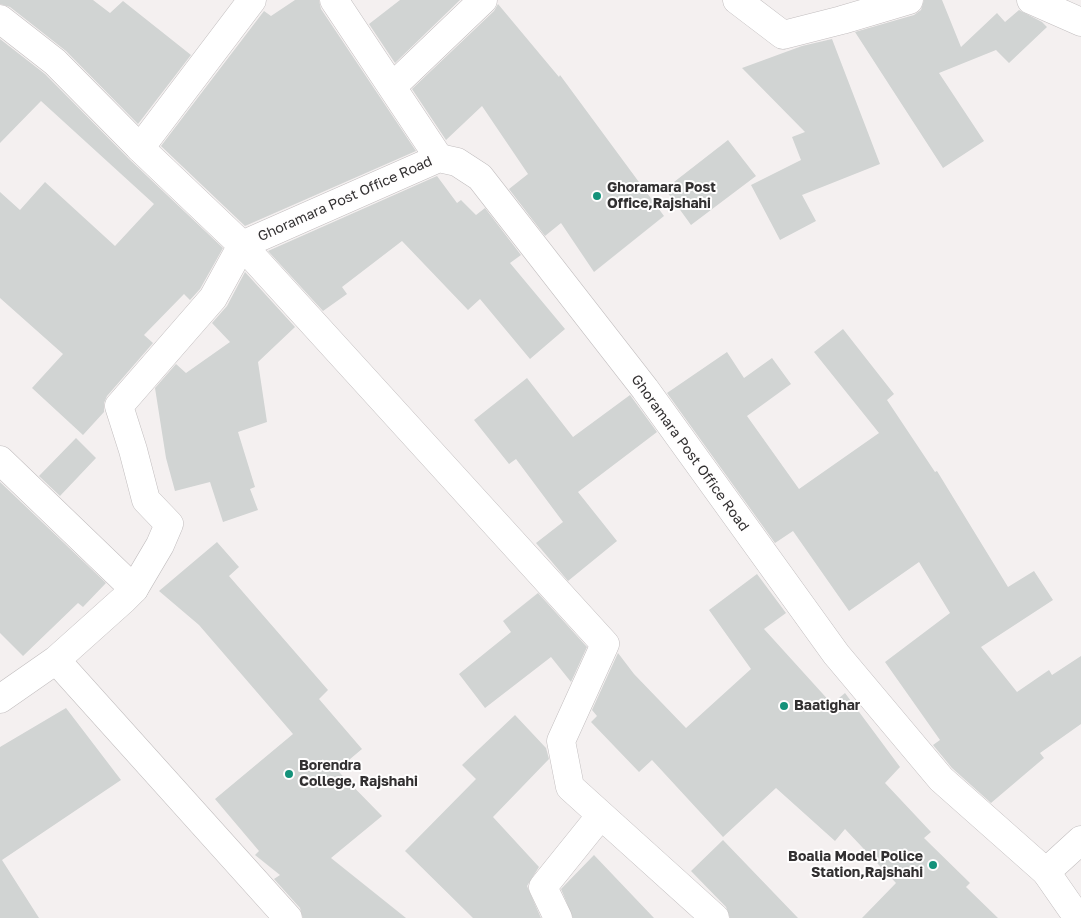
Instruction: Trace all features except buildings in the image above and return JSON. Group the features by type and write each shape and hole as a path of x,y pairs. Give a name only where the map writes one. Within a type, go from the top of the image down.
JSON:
{"street":[{"path":"140,148 252,0"},
{"path":"334,0 439,158"},
{"path":"392,87 483,0"},
{"path":"737,0 783,35 910,0"},
{"path":"1031,0 1081,22"},
{"path":"0,19 55,62 140,148 242,245 605,644 561,741 570,787 715,918"},
{"name":"Ghoramara Post Office Road","path":"242,245 439,158 457,162 480,177 645,389 836,654 935,772 1046,872 1078,918"},
{"path":"0,699 56,660 96,626 134,589 160,545 169,524 146,500 118,406 213,298 242,245"},
{"path":"0,460 134,589"},
{"path":"56,660 288,918"},
{"path":"558,918 543,887 601,815"},
{"path":"1046,872 1081,840"}],"place":[{"name":"Ghoramara Post Office,Rajshahi","path":"597,196"},
{"name":"Baatighar","path":"784,706"},
{"name":"Borendra College, Rajshahi","path":"289,774"},
{"name":"Boalia Model Police Station,Rajshahi","path":"933,865"}]}
